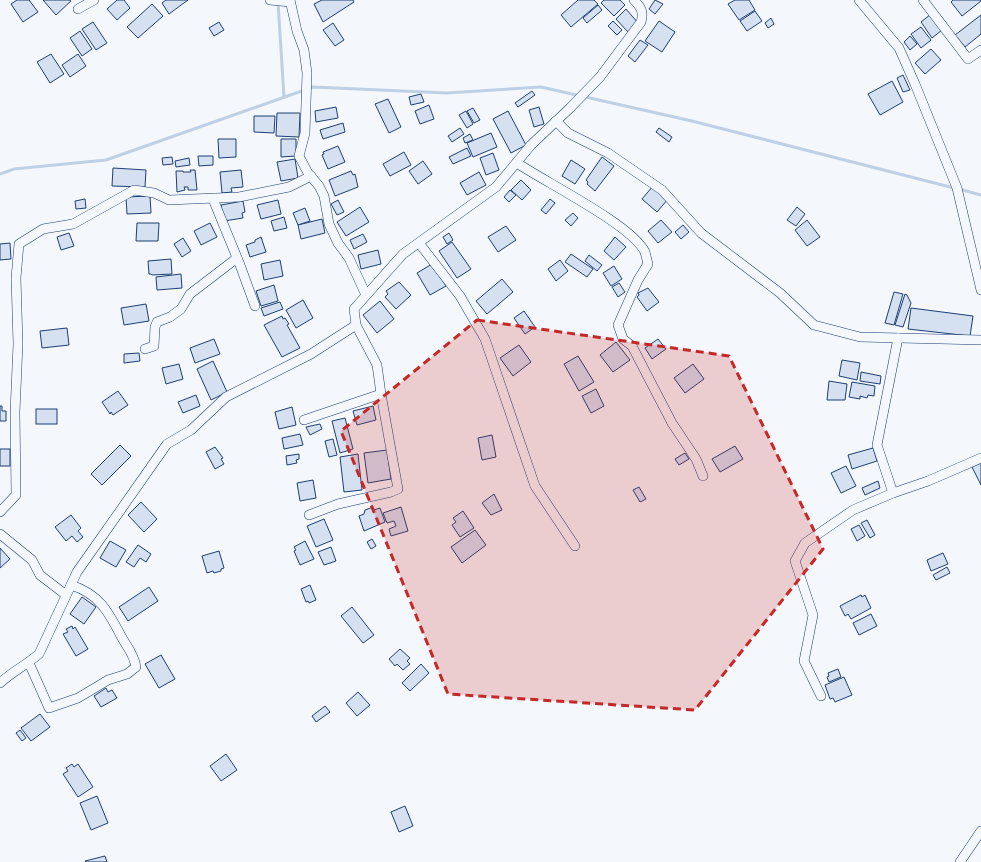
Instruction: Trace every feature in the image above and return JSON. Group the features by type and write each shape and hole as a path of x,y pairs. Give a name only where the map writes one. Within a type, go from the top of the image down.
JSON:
{"street":[{"path":"78,9 94,0"},
{"path":"270,0 290,1 297,31 304,50 307,73 305,133 299,156 324,196 329,224 338,243 349,258 366,295"},
{"path":"309,515 321,509 328,509 338,504 391,492 398,489 380,394 377,365 356,325 354,309 403,254 496,187 531,145 600,77 641,22 643,15 641,9 634,0"},
{"path":"859,0 899,48 915,84 957,188 981,290"},
{"path":"923,0 968,59 981,50"},
{"path":"556,121 568,133 608,153 657,186 701,233 780,292 814,325 860,337 981,340"},
{"path":"517,163 607,218 623,230 644,251 648,264 638,280 618,325 623,339 632,346 672,423 696,459 703,476"},
{"path":"0,512 16,494 15,412 18,344 16,278 19,244 43,229 74,224 134,190 154,193 169,200 239,198 289,187 311,176"},
{"path":"213,199 237,258 254,306"},
{"path":"419,243 460,296 484,339 535,486 575,546"},
{"path":"145,349 154,346 155,327 157,322 170,317 180,309 190,294 237,258"},
{"path":"0,683 12,671 29,663 39,654 66,595 86,558 167,444 191,430 226,397 311,354 356,325"},
{"path":"893,493 877,445 898,338"},
{"path":"304,420 380,394"},
{"path":"821,696 804,661 813,615 795,561 805,543 853,510 893,493 928,481 981,458"},
{"path":"0,534 32,560 40,575 66,595"},
{"path":"29,663 49,708 78,698 108,680 127,674 136,666 134,656 107,610 85,590 71,585"},
{"path":"960,862 981,831"}],"highlighted area":[{"path":"477,320 729,356 823,549 695,710 448,694 341,431"}],"building":[{"path":"17,0 29,0 38,12 23,22 11,4"},
{"path":"43,0 69,0 71,1 56,15"},
{"path":"117,0 124,0 130,8 117,20 107,9"},
{"path":"166,0 188,0 169,14 162,3"},
{"path":"322,0 353,0 354,2 323,22 314,4"},
{"path":"578,0 594,0 598,4 571,27 561,15"},
{"path":"604,0 620,0 625,5 614,16 601,3"},
{"path":"655,0 663,4 655,14 649,9"},
{"path":"735,0 749,0 755,10 739,20 728,4"},
{"path":"953,0 981,1 962,16 951,2"},
{"path":"152,4 163,16 138,38 127,27"},
{"path":"598,5 602,10 587,23 583,18"},
{"path":"626,9 638,23 628,32 616,19"},
{"path":"755,11 762,21 747,31 740,21"},
{"path":"931,14 942,30 932,38 921,22"},
{"path":"981,15 981,34 965,47 955,35"},
{"path":"771,18 774,24 768,28 765,23"},
{"path":"613,21 622,30 617,35 608,26"},
{"path":"659,21 675,32 662,52 645,41"},
{"path":"93,22 107,43 96,50 82,29"},
{"path":"219,22 224,30 214,36 209,28"},
{"path":"333,23 344,40 335,46 323,30"},
{"path":"921,27 931,40 921,48 911,34"},
{"path":"80,31 92,49 82,56 70,38"},
{"path":"910,36 917,44 910,50 904,42"},
{"path":"640,40 648,45 635,62 628,56"},
{"path":"931,49 941,60 925,74 915,63"},
{"path":"51,54 64,74 50,83 37,62"},
{"path":"78,54 86,66 70,77 62,65"},
{"path":"903,75 910,90 903,92 897,78"},
{"path":"892,81 903,102 880,115 868,94"},
{"path":"532,91 535,95 518,107 515,103"},
{"path":"421,94 424,102 411,105 409,97"},
{"path":"388,99 401,127 389,133 375,104"},
{"path":"429,105 434,119 420,124 415,111"},
{"path":"336,107 338,118 316,122 315,111"},
{"path":"539,107 544,124 534,127 529,110"},
{"path":"473,108 480,120 474,123 467,111"},
{"path":"466,111 473,124 467,128 459,115"},
{"path":"508,111 526,145 511,153 493,119"},
{"path":"277,113 300,113 299,137 276,136"},
{"path":"254,116 275,116 274,133 254,132"},
{"path":"343,123 345,132 323,139 320,130"},
{"path":"460,128 464,134 452,142 448,136"},
{"path":"659,128 672,137 669,142 656,132"},
{"path":"491,133 497,147 473,157 467,143"},
{"path":"470,134 473,140 465,143 463,138"},
{"path":"218,139 236,139 236,157 219,158"},
{"path":"281,139 296,139 296,156 281,157"},
{"path":"338,146 345,162 328,169 322,155 324,154 323,152"},
{"path":"467,148 471,156 453,164 449,157"},
{"path":"404,152 411,165 390,176 383,164"},
{"path":"493,153 499,170 486,175 480,158"},
{"path":"198,156 213,156 213,165 199,166"},
{"path":"172,157 173,164 163,165 162,158"},
{"path":"602,157 614,166 595,191 587,184 588,182 586,180"},
{"path":"189,158 190,165 176,167 175,161"},
{"path":"295,159 298,178 281,181 277,162"},
{"path":"571,160 585,169 575,184 562,176"},
{"path":"423,161 432,174 418,184 409,171"},
{"path":"113,168 146,170 145,187 112,186"},
{"path":"190,170 195,170 197,190 188,190 188,187 184,187 185,190 177,192 176,171 191,172"},
{"path":"241,170 243,187 231,188 232,192 222,193 220,172"},
{"path":"351,171 353,175 355,174 358,187 335,196 329,180"},
{"path":"479,172 486,185 467,195 460,183"},
{"path":"521,180 531,190 522,200 511,190"},
{"path":"653,186 668,199 657,212 642,199"},
{"path":"510,190 516,195 509,202 504,197"},
{"path":"150,196 151,213 127,214 126,197"},
{"path":"85,199 86,208 76,209 75,201"},
{"path":"550,199 555,203 546,214 541,210"},
{"path":"278,200 281,214 261,219 257,205"},
{"path":"338,200 344,212 337,215 331,204"},
{"path":"243,201 245,212 242,213 243,218 224,221 221,205"},
{"path":"360,207 369,222 346,236 337,222"},
{"path":"797,207 805,214 796,226 787,220"},
{"path":"305,208 310,221 298,225 293,213"},
{"path":"573,213 578,218 571,226 565,220"},
{"path":"284,217 287,228 274,231 271,221"},
{"path":"322,219 325,233 301,239 298,225"},
{"path":"661,220 672,232 658,243 648,231"},
{"path":"807,220 820,237 807,246 795,230"},
{"path":"137,223 159,223 158,241 136,241"},
{"path":"210,223 217,237 201,245 194,231"},
{"path":"683,225 689,232 681,239 675,232"},
{"path":"506,226 516,240 498,252 488,237"},
{"path":"69,233 74,246 61,250 57,237"},
{"path":"449,233 453,240 447,244 443,237"},
{"path":"363,234 367,242 354,249 350,240"},
{"path":"261,237 266,252 250,257 246,245 255,242 255,240"},
{"path":"615,237 626,247 614,260 604,251"},
{"path":"183,238 191,251 182,257 174,244"},
{"path":"452,242 471,269 457,278 439,251"},
{"path":"10,243 11,259 0,260 0,244"},
{"path":"378,250 381,264 361,269 358,255"},
{"path":"571,254 593,269 587,277 565,262"},
{"path":"589,255 602,265 597,271 585,261"},
{"path":"171,259 172,274 149,274 148,261"},
{"path":"280,260 283,276 264,280 261,264"},
{"path":"560,260 568,271 556,281 548,269"},
{"path":"432,264 446,286 430,295 417,273"},
{"path":"614,266 622,279 611,286 603,273"},
{"path":"181,274 182,288 157,290 156,277"},
{"path":"502,279 513,292 487,314 476,301"},
{"path":"399,282 411,295 396,309 385,297 388,294 386,291"},
{"path":"619,283 625,292 618,297 612,287"},
{"path":"274,285 278,301 261,306 256,291"},
{"path":"648,288 659,302 647,311 637,297 639,295 638,293"},
{"path":"894,292 903,294 894,325 885,323"},
{"path":"905,294 911,303 903,327 895,325"},
{"path":"303,300 313,318 296,328 286,310"},
{"path":"380,301 394,319 377,333 363,315"},
{"path":"280,302 283,309 264,316 261,308"},
{"path":"146,304 149,321 124,325 121,308"},
{"path":"911,308 973,316 970,336 908,329"},
{"path":"524,311 535,327 525,334 514,318"},
{"path":"282,316 283,319 285,318 289,324 287,325 300,348 282,357 264,325"},
{"path":"67,328 69,345 42,348 40,331"},
{"path":"214,339 220,354 195,363 190,348"},
{"path":"658,339 666,349 652,359 645,348"},
{"path":"616,342 630,360 613,372 600,355"},
{"path":"519,345 531,362 513,376 500,358"},
{"path":"139,353 140,361 124,363 124,354"},
{"path":"578,356 594,382 579,391 564,364"},
{"path":"842,360 860,363 857,380 839,376"},
{"path":"213,361 227,392 211,400 197,369"},
{"path":"179,364 183,379 166,384 162,368"},
{"path":"693,364 704,379 685,393 674,378"},
{"path":"861,372 881,376 880,384 860,381"},
{"path":"829,381 847,384 845,400 827,400"},
{"path":"852,382 875,386 874,396 868,395 867,398 860,396 860,399 849,397"},
{"path":"596,389 604,406 591,413 582,396"},
{"path":"118,391 128,405 113,415 111,412 110,414 102,402"},
{"path":"196,395 200,406 183,413 178,402"},
{"path":"0,406 2,406 2,411 6,411 6,421 0,421"},
{"path":"373,406 376,420 357,425 353,411"},
{"path":"292,407 296,425 279,429 275,412"},
{"path":"36,409 57,409 57,424 36,424"},
{"path":"345,418 353,449 340,453 332,421"},
{"path":"320,424 322,429 310,435 306,427"},
{"path":"300,434 303,445 284,449 282,438"},
{"path":"492,435 496,457 482,460 478,438"},
{"path":"333,439 337,455 329,457 325,441"},
{"path":"120,445 131,456 102,485 91,474"},
{"path":"735,446 743,459 720,472 712,459"},
{"path":"215,447 223,458 221,459 224,464 215,469 206,452"},
{"path":"873,448 877,461 852,469 848,455"},
{"path":"0,449 10,449 10,466 0,466"},
{"path":"387,450 391,479 368,483 364,453"},
{"path":"685,453 689,459 679,465 675,459"},
{"path":"299,454 299,459 296,460 297,463 287,465 286,456"},
{"path":"358,454 362,490 344,492 340,457"},
{"path":"981,463 981,485 972,467"},
{"path":"846,466 856,486 841,493 831,473"},
{"path":"313,480 316,498 300,501 297,483"},
{"path":"878,481 880,488 865,495 862,488"},
{"path":"639,487 646,499 640,502 633,490"},
{"path":"494,494 502,510 491,515 482,503"},
{"path":"141,502 157,519 144,532 128,515"},
{"path":"373,507 374,510 380,508 385,522 364,531 359,516 364,514 365,510"},
{"path":"401,507 408,531 391,536 389,529 396,526 394,521 387,523 383,513"},
{"path":"463,511 474,528 460,537 452,525 456,522 453,518"},
{"path":"71,515 81,528 78,531 83,537 77,542 72,536 66,541 55,527"},
{"path":"324,519 333,540 316,547 307,526"},
{"path":"867,520 875,535 870,538 861,523"},
{"path":"859,525 865,536 857,541 851,529"},
{"path":"475,530 486,545 462,563 451,547"},
{"path":"372,539 376,546 371,549 367,542"},
{"path":"110,541 126,550 116,567 100,558"},
{"path":"305,541 314,559 300,565 294,551 296,550 294,547"},
{"path":"138,545 151,554 146,562 140,558 134,567 126,562"},
{"path":"331,547 336,561 324,565 318,552"},
{"path":"0,548 10,559 0,568"},
{"path":"219,551 224,568 221,569 221,571 207,573 202,556"},
{"path":"943,553 948,564 931,571 927,560"},
{"path":"947,567 950,573 936,580 933,575"},
{"path":"310,585 316,600 309,603 308,601 306,602 301,589"},
{"path":"149,587 158,601 128,621 119,607"},
{"path":"861,595 862,597 865,595 871,608 851,619 848,614 845,616 840,606"},
{"path":"82,597 96,607 84,624 70,614"},
{"path":"352,607 374,635 363,643 341,616"},
{"path":"871,614 877,626 859,635 853,623"},
{"path":"72,626 73,629 75,627 88,649 76,656 63,634 68,632 66,629"},
{"path":"400,649 410,658 407,661 410,664 403,670 397,664 395,666 389,659"},
{"path":"161,655 175,679 159,688 145,664"},
{"path":"421,664 429,673 410,691 402,683"},
{"path":"838,669 841,677 829,682 827,677 829,676 828,673"},
{"path":"844,677 852,695 835,702 833,698 830,699 825,685"},
{"path":"106,688 108,692 112,690 117,698 101,707 94,696"},
{"path":"358,692 370,705 357,716 346,703"},
{"path":"325,706 330,712 316,722 312,716"},
{"path":"40,714 50,727 31,741 21,728"},
{"path":"20,730 26,738 22,741 16,733"},
{"path":"226,754 237,770 221,781 210,766"},
{"path":"72,764 74,767 78,764 93,787 78,797 63,774 68,771 66,768"},
{"path":"97,796 108,823 91,830 80,803"},
{"path":"405,806 413,826 399,832 391,812"},
{"path":"105,856 107,862 85,861"}],"waterway":[{"path":"278,2 284,97"},
{"path":"0,174 14,169 106,160 313,87 447,93 541,87 692,121 954,188"},
{"path":"959,189 981,195"}]}
